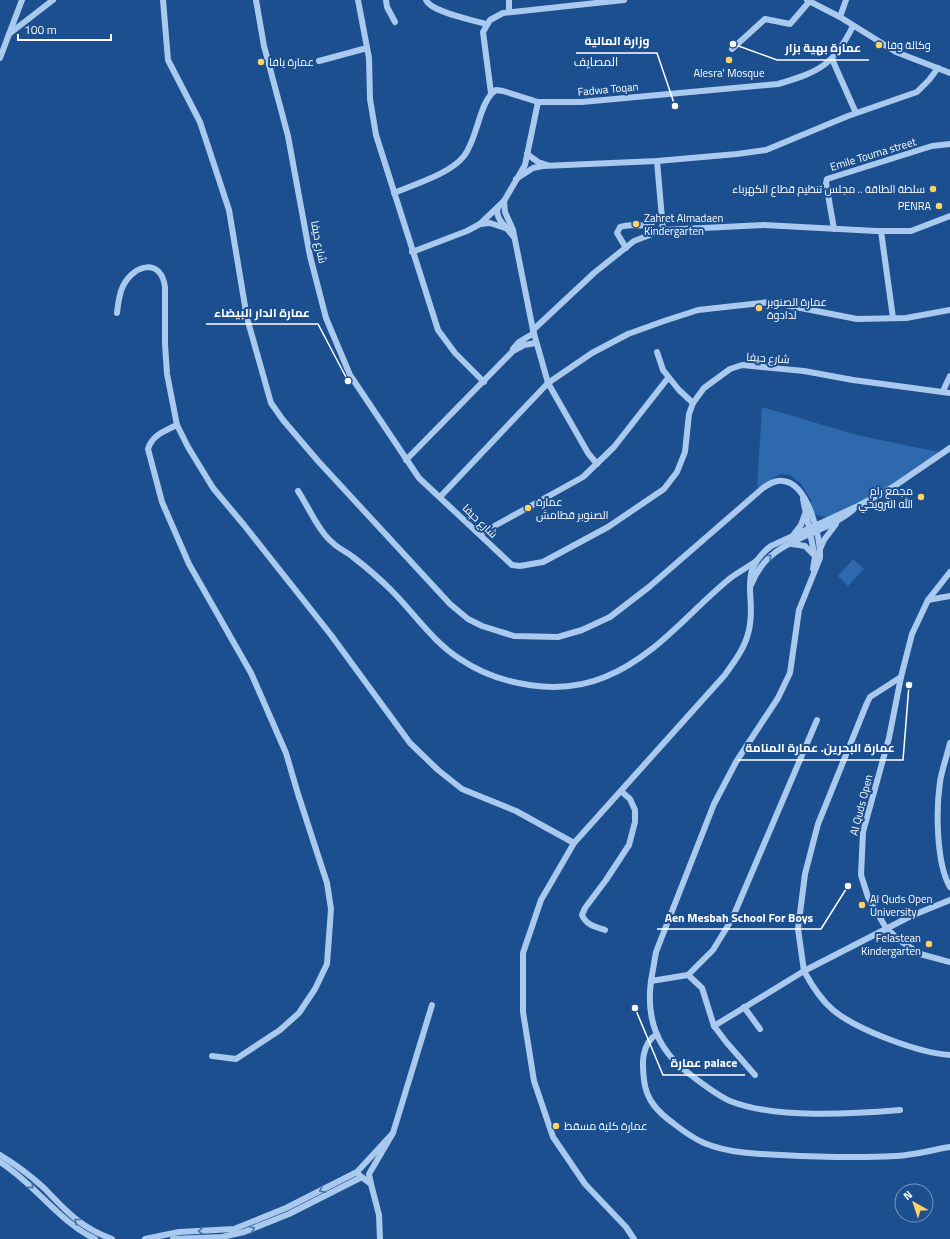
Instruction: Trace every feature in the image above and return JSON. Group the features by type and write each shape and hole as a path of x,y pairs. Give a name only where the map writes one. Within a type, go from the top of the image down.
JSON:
{"street":[{"path":"0,58 22,0"},
{"path":"9,34 53,0"},
{"path":"163,0 168,60 200,122 229,210 247,318 271,403 283,420 318,461 450,604 468,619 482,626 514,636 558,637 582,630 610,616 650,587 763,488 773,482 784,481 794,485 802,496 820,549 820,558 799,610 790,673 778,698 736,762 714,804 656,952 649,1000 654,1027 669,1055 681,1067 730,1100 755,1107 783,1111 871,1112 900,1110"},
{"name":"شارع حيفا","path":"256,0 264,46 289,143 310,256 326,318 350,375 419,478 480,534 512,566 543,562 608,527 664,489 678,472 685,452 689,414 693,403 704,388 730,370 742,365 804,371 853,380 950,393"},
{"path":"358,0 368,48 370,99 376,135 412,252 438,330 455,353 484,382"},
{"path":"386,0 387,7 395,22"},
{"path":"426,0 428,4 437,9 486,24"},
{"path":"509,0 510,11"},
{"path":"394,193 448,169 464,156 472,142 487,98 491,93 484,32 486,24 495,16 510,11 624,0"},
{"path":"840,17 846,0"},
{"path":"732,49 765,19 790,24 808,1 840,17 896,52 950,73"},
{"name":"Fadwa Toqan","path":"491,93 496,90 503,91 538,102 582,102 778,84 805,76 832,59 843,46 853,26"},
{"path":"319,61 368,48"},
{"path":"832,59 856,113"},
{"path":"516,179 533,168 657,161 766,150 856,113 917,92 938,68"},
{"path":"412,252 467,231 480,224 504,201 525,165 538,102"},
{"name":"Emile Touma street","path":"834,229 826,183 828,179 932,146 950,144"},
{"path":"527,154 538,162 551,166"},
{"path":"657,161 663,230"},
{"path":"504,201 505,212 513,230 533,331 548,383 588,453 597,464"},
{"path":"498,206 496,212 498,219 514,237"},
{"path":"626,248 617,233 620,227 641,227 656,220 662,215"},
{"path":"406,460 484,382 513,351 519,342 533,331 568,296 634,241 663,230 764,225 881,231 911,231 950,216"},
{"path":"480,224 495,224 506,228"},
{"path":"881,231 893,318"},
{"path":"117,313 124,285 136,271 148,266 154,268 164,280 167,374 177,425 188,447 213,488 244,524 330,635 410,743 438,770 462,789 516,811 574,844"},
{"path":"440,497 548,383 592,353 628,334 698,310 770,302 857,319 906,318 950,310"},
{"path":"513,351 536,343"},
{"path":"657,352 662,370 693,403"},
{"path":"943,391 950,376"},
{"path":"480,534 583,477 614,447 668,378"},
{"name":"شارع حيفا","path":"943,391 950,396"},
{"path":"177,425 156,436 149,444 148,449 162,502 189,564 220,616 266,703 286,753 327,883 331,909 327,964 315,990 299,1013 280,1030 236,1059 212,1056"},
{"path":"749,590 761,565 778,549 790,544 830,518 858,506 904,480 950,448"},
{"path":"298,491 325,535 332,543 352,556 392,590 459,659 480,671 511,681 543,686 579,685 605,678 635,662 664,639 729,579 756,562"},
{"path":"820,549 830,530 839,520 858,506"},
{"path":"808,512 821,519 830,518"},
{"path":"793,536 808,512"},
{"path":"634,1239 626,1227 585,1184 554,1137 534,1081 523,1012 523,953 541,900 574,844 724,676 744,647 749,629 751,606 749,590 750,576 761,554 771,546 793,536 839,520"},
{"path":"811,580 815,557 813,530"},
{"path":"790,544 805,546 815,557"},
{"path":"928,600 950,572"},
{"path":"928,600 950,596"},
{"name":"Al Quds Open","path":"928,600 912,634 901,677 889,738 863,832 861,875 868,897 886,928 899,940 920,954 950,962"},
{"path":"901,677 870,697 867,703 818,824 805,874 798,929 804,971 815,992 834,1010 866,1030 899,1043 950,1055"},
{"path":"651,981 688,975 713,950 732,919 817,720"},
{"path":"950,743 940,781 938,820 940,856 950,887"},
{"path":"605,930 589,924 584,920 582,915 585,908 606,880 628,845 635,822 636,810 630,799 621,791"},
{"path":"714,1026 804,971 886,928 917,913 950,900"},
{"path":"688,975 702,988 714,1026 755,1075"},
{"path":"380,1239 379,1215 369,1174 393,1133 432,1006"},
{"path":"744,1007 760,1029"},
{"path":"657,1034 648,1041 643,1057 645,1087 650,1100 668,1120 705,1143 725,1149 758,1154 814,1157 897,1156 950,1147"},
{"path":"173,1239 222,1237 244,1232 289,1214 358,1175 393,1133"},
{"path":"0,1154 42,1187 66,1212 84,1227 112,1239"},
{"path":"0,1162 38,1192 70,1224 81,1232 95,1239"},
{"path":"358,1175 371,1184"},
{"path":"145,1239 169,1233 222,1231 242,1226 286,1208 358,1175"}],"shaded area":[{"path":"762,407 857,435 943,453 904,480 830,518 813,514 810,511 811,500 801,484 790,475 780,474 757,488"},
{"path":"853,559 864,569 848,586 838,576"}],"place":[{"name":"عمارة بهية بزار","path":"733,44"},
{"name":"وكالة وفا","path":"879,45"},
{"name":"Alesra' Mosque","path":"729,60"},
{"name":"عمارة يافا","path":"261,62"},
{"name":"وزارة المالية","path":"675,106"},
{"name":"سلطة الطاقة .. مجلس تنظيم قطاع الكهرباء","path":"933,189"},
{"name":"PENRA","path":"939,206"},
{"name":"Zahret Almadaen Kindergarten","path":"636,224"},
{"name":"عمارة الصنوبر لدادوة","path":"759,308"},
{"name":"عمارة الدار البيضاء","path":"348,381"},
{"name":"مجمع رام الله الترويحي","path":"921,497"},
{"name":"عمارة الصنوبر قطامش","path":"528,508"},
{"name":"عمارة البحرين. عمارة المنامة","path":"909,685"},
{"name":"Aen Mesbah School For Boys","path":"848,886"},
{"name":"Al Quds Open University","path":"862,905"},
{"name":"Felastean Kindergarten","path":"929,944"},
{"name":"عمارة palace","path":"635,1008"},
{"name":"عمارة كلية مسقط","path":"556,1126"}],"district":[{"name":"المصايف","path":"596,62"}]}
